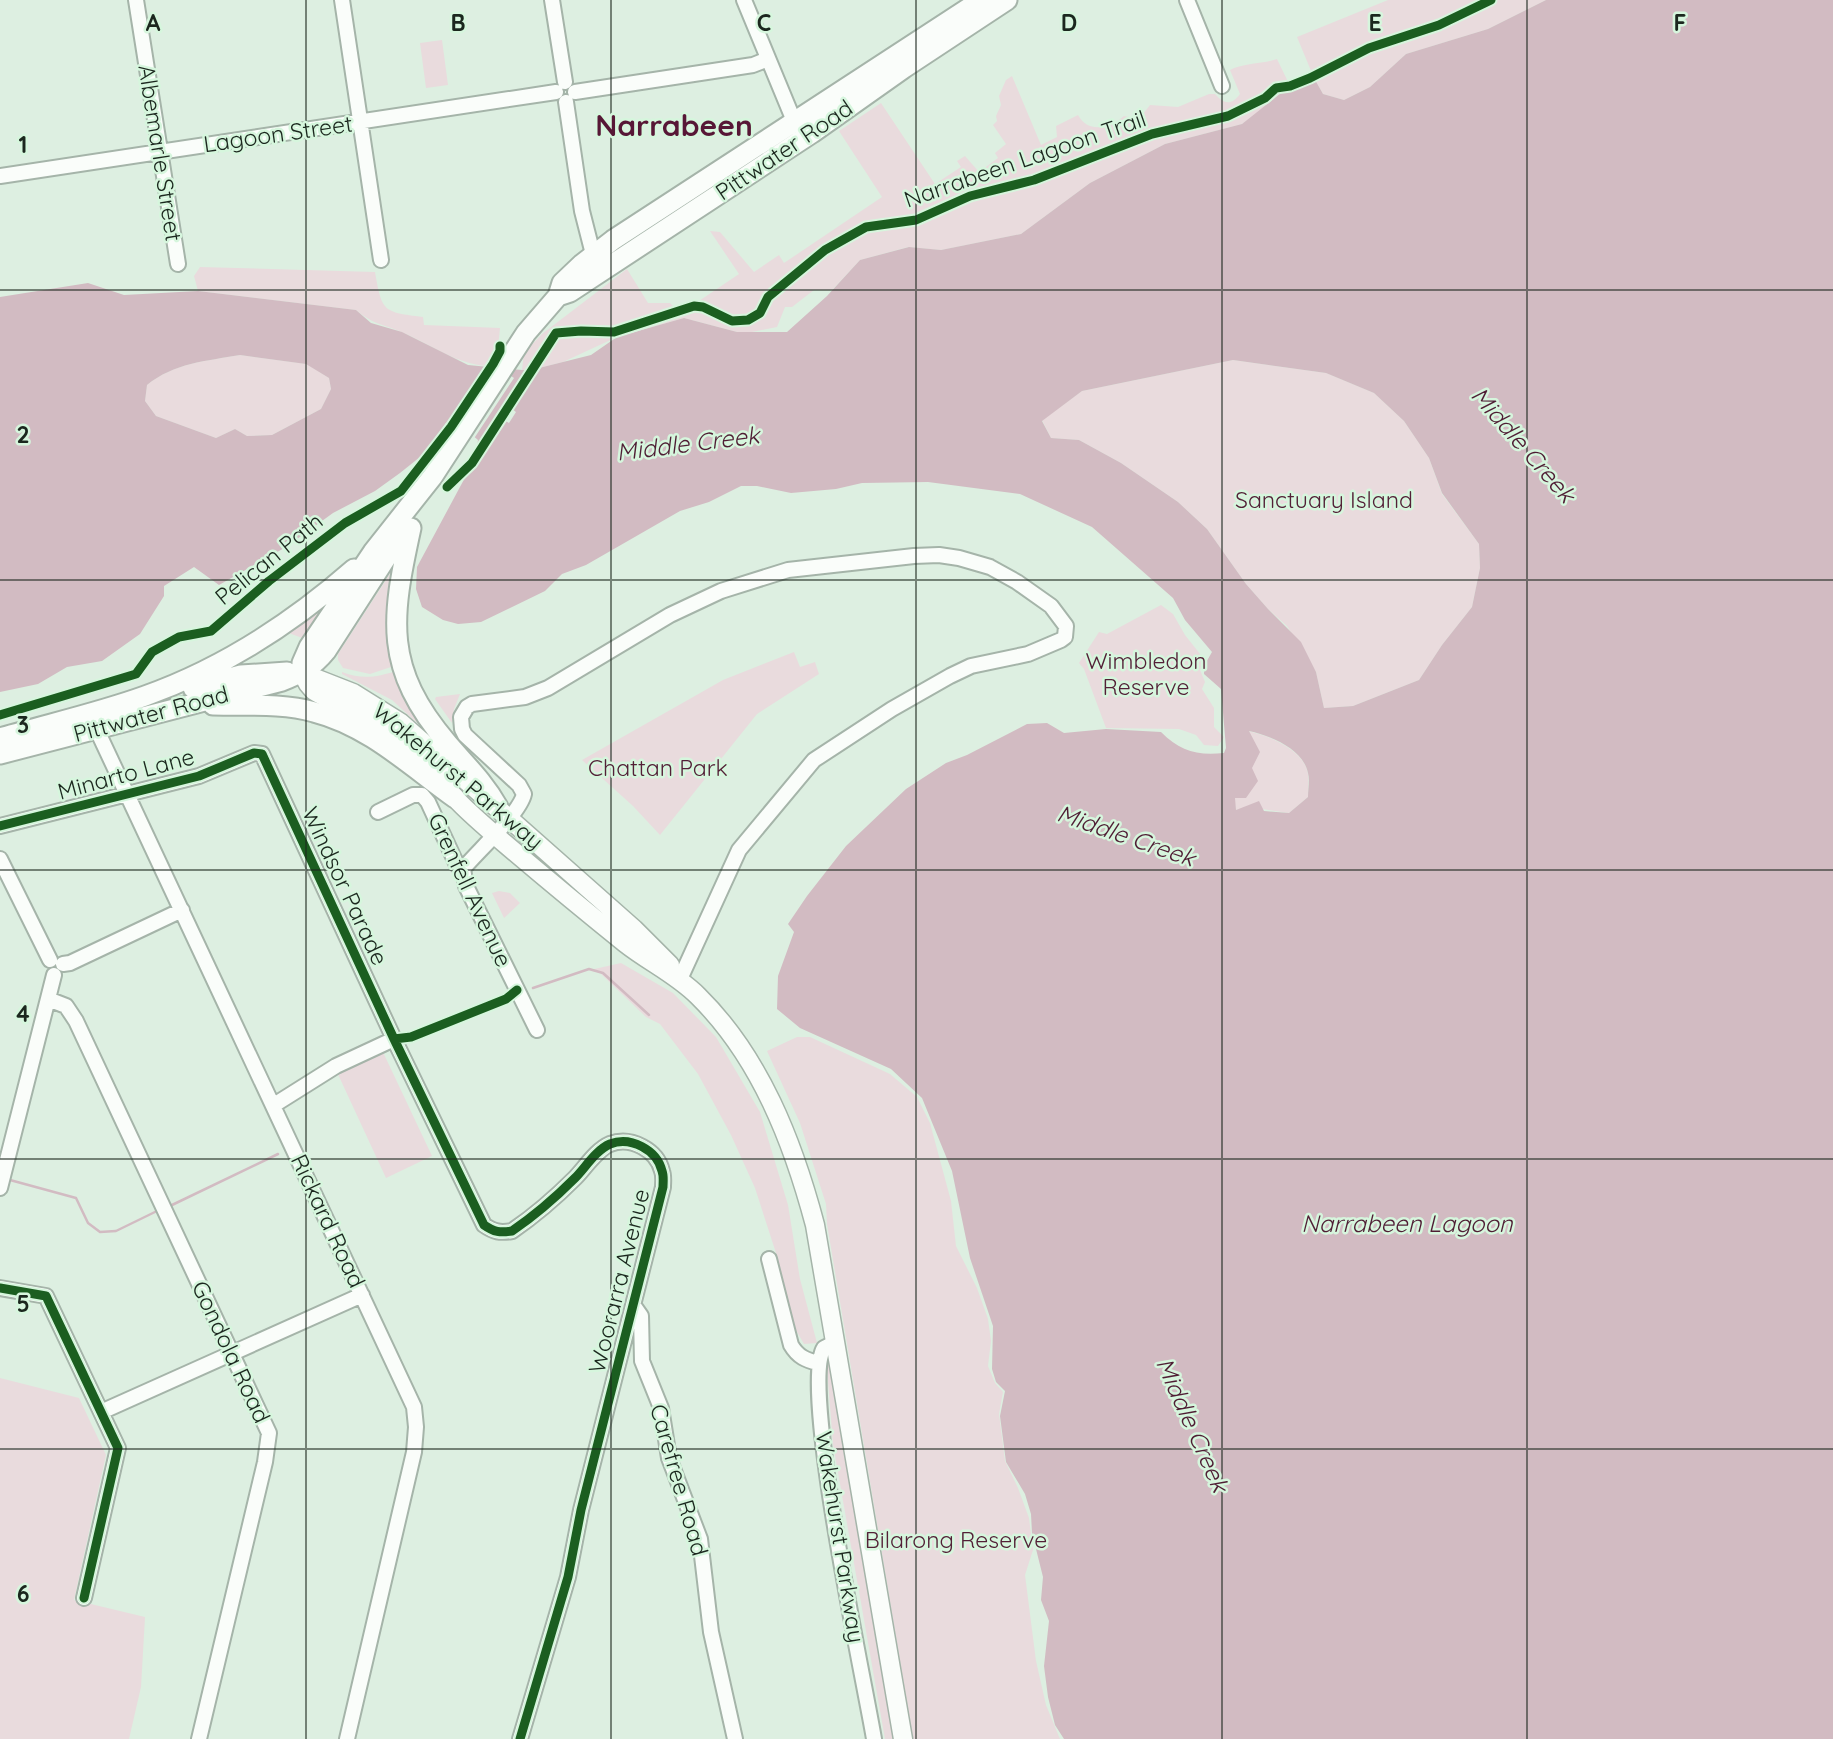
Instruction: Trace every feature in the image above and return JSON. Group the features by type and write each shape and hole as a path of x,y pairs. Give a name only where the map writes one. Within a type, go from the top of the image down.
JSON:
{"highway":[{"name":"Pittwater Road","path":"596,264 794,121 972,8 1007,0"},
{"name":"Pittwater Road","path":"302,673 306,653 373,552 433,477 526,333 558,296 562,283 812,133 904,68 972,8"},
{"name":"Pittwater Road","path":"0,754 282,681 313,666 326,651 415,514 433,477"},
{"path":"415,514 397,594 396,635 401,660 412,690 433,725 504,812"},
{"name":"Pittwater Road","path":"0,738 143,697 186,680 246,650 300,614 373,552"},
{"path":"143,697 172,695 241,675 261,672 302,673"},
{"path":"190,705 274,706 312,711 335,718 373,737 455,798"}],"main road":[{"name":"Wakehurst Parkway","path":"302,673 314,691 375,724 402,743 428,765 455,798 494,834 668,962 680,979 714,1014 744,1054 780,1122 815,1225 903,1739"},
{"name":"Wakehurst Parkway","path":"302,673 345,689 378,706 401,723 504,812 631,937"}],"street":[{"name":"Albemarle Street","path":"136,0 178,264"},
{"path":"342,0 381,260"},
{"path":"552,0 582,211 596,264"},
{"path":"744,0 794,121"},
{"path":"1187,0 1222,86"},
{"name":"Lagoon Street","path":"0,176 753,65 768,59"},
{"path":"463,869 494,834 504,812 523,800 523,789 465,734 461,722 467,707 516,699 548,688 670,615 721,591 788,570 939,555 959,558 989,568 1017,582 1051,606 1066,626 1062,640 1028,654 971,666 950,676 892,709 814,760 739,850 680,979"},
{"name":"Rickard Road","path":"96,728 414,1407 414,1452 347,1739"},
{"name":"Minarto Lane","path":"0,826 198,776 259,752"},
{"name":"Windsor Parade","path":"259,752 267,762 394,1039"},
{"name":"Grenfell Avenue","path":"378,812 414,795 422,795 428,802 457,865 463,869 466,886 537,1030"},
{"path":"0,859 56,966 0,1188"},
{"path":"56,966 70,963 182,910"},
{"name":"Gondola Road","path":"48,999 66,1006 76,1021 269,1433 265,1462 199,1739"},
{"path":"274,1105 336,1066 394,1039"},
{"name":"Woorarra Avenue","path":"394,1039 478,1214 484,1225 492,1231 512,1231 521,1225 611,1144 627,1142 650,1150 663,1172 663,1187 581,1510 568,1577 520,1739"},
{"path":"769,1259 791,1345 796,1354 818,1363 824,1348 836,1342"},
{"path":"0,1288 46,1296 117,1448 84,1598"},
{"path":"101,1412 362,1295"},
{"name":"Carefree Road","path":"634,1306 641,1317 642,1362 661,1408 669,1458 700,1539 711,1632 735,1739"},
{"name":"Wakehurst Parkway","path":"818,1363 818,1394 829,1487 874,1739"}],"green space":[{"path":"1388,0 1546,0 1488,29 1406,54 1370,87 1344,100 1323,94 1297,37"},
{"path":"442,40 448,85 426,88 420,43"},
{"path":"1277,59 1291,88 1242,124 1165,144 1090,183 1021,234 941,250 908,247 860,260 832,290 814,290 792,307 785,307 777,327 737,332 684,318 617,337 563,362 522,370 524,353 542,334 627,269 648,303 670,303 675,308 693,305 739,274 710,231 720,232 754,272 779,255 784,263 882,197 839,131 881,103 935,184 961,167 957,161 965,156 979,172 998,158 995,153 1006,144 993,125 997,121 996,116 1001,105 999,96 1006,80 1012,76 1041,145 1057,137 1056,126 1078,115 1088,125 1100,127 1124,116 1133,118 1143,114 1150,105 1178,107 1209,94 1215,94 1224,102 1231,102 1240,94 1230,70"},
{"path":"200,267 375,272 380,295 387,308 423,317 424,325 500,328 498,348 487,366 476,365 375,322 356,310 198,291 194,276"},
{"path":"240,355 307,364 329,378 331,389 321,409 272,435 247,436 235,429 216,438 156,416 145,401 147,385 168,372 191,364"},
{"name":"Sanctuary Island","path":"1233,360 1326,373 1374,393 1404,421 1429,458 1442,494 1479,544 1480,568 1472,607 1419,680 1353,706 1324,708 1316,672 1287,626 1246,584 1207,529 1178,502 1121,463 1079,440 1051,438 1042,420 1082,391"},
{"path":"393,569 397,665 370,674 343,668 338,654"},
{"path":"345,585 305,639 286,632"},
{"name":"Wimbledon Reserve","path":"1161,605 1173,614 1204,659 1200,670 1205,682 1202,689 1214,708 1214,727 1224,737 1218,746 1204,745 1196,735 1179,729 1106,728 1084,669 1079,663 1099,632 1107,634"},
{"name":"Chattan Park","path":"794,652 800,667 815,662 819,674 757,714 660,835 633,806 582,760 723,680"},
{"path":"397,671 439,743 392,700 342,674 370,677"},
{"path":"460,694 454,709 452,723 435,699"},
{"path":"1248,731 1285,745 1305,765 1308,797 1289,813 1249,807 1236,810 1234,798 1246,798 1252,768"},
{"path":"492,893 510,893 520,903 504,918"},
{"path":"621,963 673,993 716,1037 760,1112 788,1205 800,1279 817,1343 804,1344 793,1325 777,1256 755,1188 731,1135 698,1074 660,1024 646,1017 600,973 590,970"},
{"name":"Bilarong Reserve","path":"797,1037 810,1037 890,1074 917,1097 930,1123 951,1201 956,1246 977,1288 988,1319 991,1341 988,1366 995,1383 1003,1392 999,1414 1005,1461 1029,1518 1033,1550 1025,1575 1036,1661 1046,1705 1060,1739 913,1739 827,1224 826,1204 800,1123 767,1051"},
{"path":"382,1050 432,1156 386,1178 336,1070"},
{"path":"830,1354 895,1739 885,1739 833,1444 826,1357"},
{"path":"0,1378 79,1398 106,1455 74,1600 145,1617 141,1687 129,1739 0,1739"}],"water":[{"name":"Narrabeen Lagoon","path":"1546,0 1833,0 1833,1739 1064,1739 1055,1725 1048,1697 1044,1666 1049,1621 1041,1600 1043,1577 1032,1533 1031,1514 1025,1494 1006,1462 1000,1416 1005,1391 996,1382 992,1369 993,1326 970,1258 952,1171 922,1098 891,1069 800,1028 777,1009 778,976 794,932 788,924 846,846 906,789 946,763 1027,724 1047,723 1064,733 1106,729 1161,732 1175,744 1190,751 1205,754 1224,753 1226,748 1221,689 1204,674 1204,666 1212,652 1185,620 1173,598 1092,527 1020,494 928,482 862,483 836,489 791,493 757,486 741,486 709,502 680,511 586,565 562,574 545,591 481,622 458,624 443,620 422,607 416,589 417,567 475,459 478,440 464,428 446,423 425,453 400,473 375,491 333,513 286,547 219,585 194,567 164,586 164,596 140,634 102,661 67,667 38,684 0,692 0,297 88,283 124,295 198,291 356,310 371,323 402,332 468,365 522,370 591,355 617,337 684,318 737,332 787,332 827,296 860,260 909,247 941,250 1021,234 1090,183 1165,144 1242,124 1286,89 1314,78 1323,94 1344,100 1370,87 1406,54 1488,29","holes":["240,355 306,364 329,378 331,389 321,409 272,435 247,436 235,429 216,438 156,416 145,401 147,385 168,372 191,364","1233,360 1326,373 1374,393 1404,421 1429,458 1442,493 1479,544 1480,568 1472,607 1419,680 1353,706 1324,708 1316,672 1301,642 1246,584 1207,529 1178,502 1121,463 1079,440 1051,438 1042,421 1082,391","1249,731 1285,745 1293,750 1305,765 1309,776 1308,797 1289,813 1264,811 1259,801 1236,810 1235,798 1246,798 1258,781 1252,768 1260,752"]}],"pier":[{"path":"492,363 514,378 473,440 462,431 450,427"},
{"path":"541,364 512,409 516,412 509,423 504,420 476,463 461,477 532,366"}],"waterway":[{"path":"533,988 589,969 603,973 649,1015"},
{"path":"172,1205 278,1154"},
{"path":"10,1180 76,1198 88,1223 100,1232 116,1231 157,1211"}],"cycle path":[{"name":"Narrabeen Lagoon Trail","path":"447,487 472,463 556,333 614,332 694,306 703,307 732,321 748,320 760,313 768,297 825,250 866,227 916,220 970,196 1034,180 1152,134 1228,116 1265,98 1276,88 1310,78 1369,48 1439,25 1491,0"},
{"name":"Pelican Path","path":"0,715 136,674 152,652 179,637 211,631 269,581 345,523 401,491 451,427 493,364 500,346"},
{"path":"0,826 199,776 254,753 262,754 394,1039 484,1225 497,1231 512,1231 553,1199 595,1155 610,1144 634,1143 649,1151 659,1163 663,1187 581,1510 568,1577 520,1739"},
{"path":"394,1039 411,1037 506,999 517,990"},
{"path":"0,1288 46,1296 118,1448 84,1598"}],"district":[{"name":"Narrabeen","path":"674,126"}],"water label":[{"name":"Middle Creek","path":"688,444"},
{"name":"Middle Creek","path":"1523,445"},
{"name":"Middle Creek","path":"1126,836"},
{"name":"Middle Creek","path":"1192,1425"}]}
